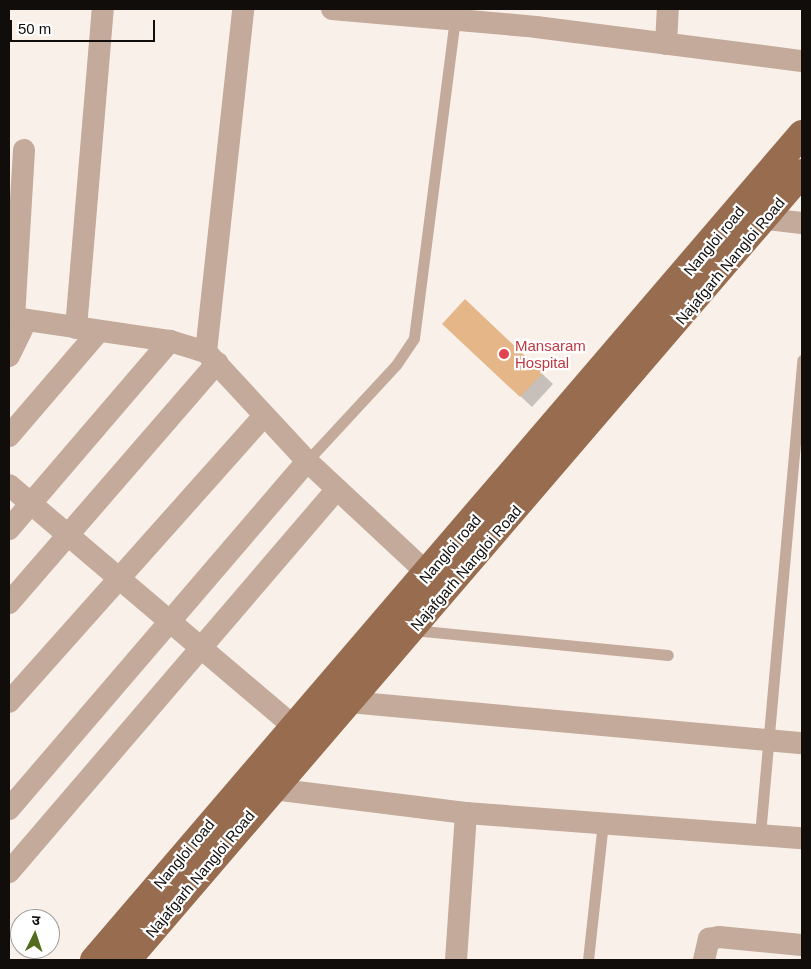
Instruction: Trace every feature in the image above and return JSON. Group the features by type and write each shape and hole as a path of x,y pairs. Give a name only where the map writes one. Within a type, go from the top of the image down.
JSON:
{"main road":[{"name":"Nangloi road","path":"94,960 304,735 428,574 736,214 802,134"},
{"name":"Najafgarh Nangloi Road","path":"304,735 349,702 413,630 802,173"},
{"name":"Najafgarh Nangloi Road","path":"127,960 261,783"}],"street":[{"path":"76,328 102,9"},
{"path":"9,602 211,358 243,9"},
{"path":"332,9 536,18 666,44 802,61"},
{"path":"666,44 668,9"},
{"path":"24,150 12,312 14,318 170,341 211,358 307,461 428,574"},
{"path":"736,214 802,223"},
{"path":"9,356 26,321"},
{"path":"9,436 99,331"},
{"path":"9,529 170,341"},
{"path":"9,702 118,575 264,416"},
{"path":"9,809 307,461"},
{"path":"9,485 118,575 304,735"},
{"path":"9,872 204,649 337,490"},
{"path":"349,702 802,743"},
{"path":"261,783 466,813 802,838"},
{"path":"456,960 466,813"},
{"path":"704,960 709,939 719,937 802,946"}],"lane":[{"path":"307,461 396,365 414,338 463,16"},
{"path":"760,835 797,474 802,360"},
{"path":"413,630 668,655"},
{"path":"588,960 603,824"}],"building":[{"path":"465,299 543,373 520,397 442,324"}],"place":[{"name":"Mansaram Hospital","path":"504,354"}]}
